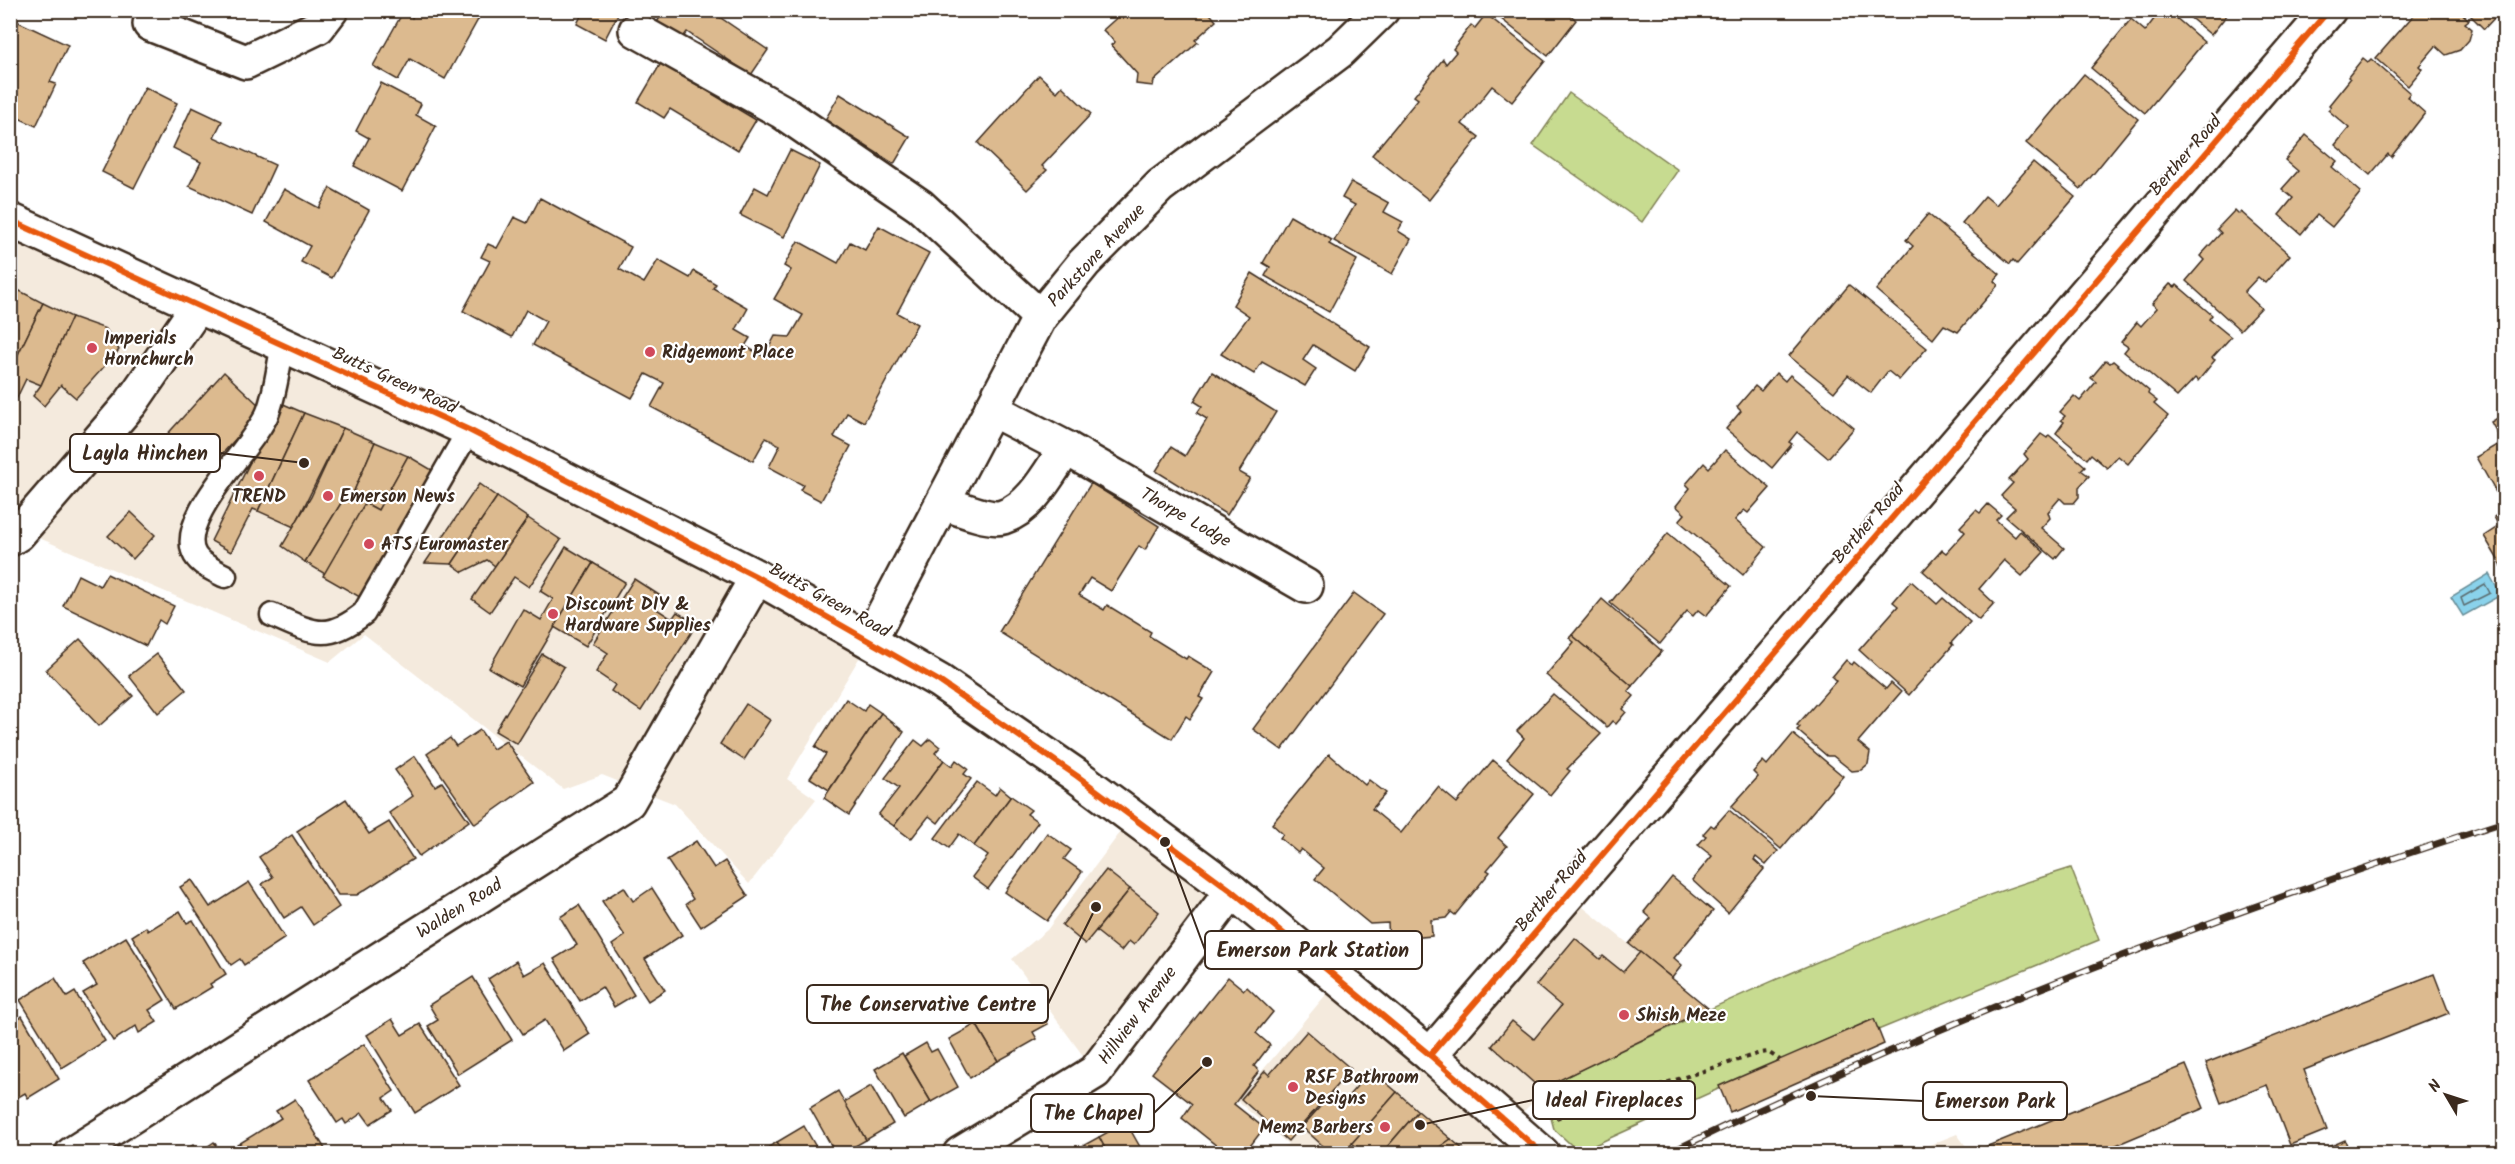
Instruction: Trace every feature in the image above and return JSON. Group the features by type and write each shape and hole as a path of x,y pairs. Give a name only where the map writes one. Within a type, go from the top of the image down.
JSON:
{"street":[{"path":"150,24 246,62 318,27 332,10"},
{"name":"Parkstone Avenue","path":"870,640 944,503 1040,316 1084,263 1160,186 1340,51 1382,10"},
{"name":"Berther Road","path":"1430,1055 2329,10"},
{"path":"636,30 781,111 920,206 1040,316"},
{"name":"Butts Green Road","path":"10,220 469,430 757,577 939,681 1077,776 1232,891 1430,1055 1533,1145"},
{"path":"10,539 18,534 131,403 198,306"},
{"name":"Thorpe Lodge","path":"991,409 1066,448 1306,586"},
{"path":"944,503 971,512 1002,517 1023,505 1066,448"},
{"name":"Walden Road","path":"72,1154 628,802 757,577"},
{"name":"Hillview Avenue","path":"960,1154 1095,1071 1232,891"}],"lane":[{"path":"225,576 195,556 192,543 193,527 208,500 268,413 284,345"},
{"path":"272,615 301,628 327,634 346,628 364,613 469,430"}],"path":[{"path":"1551,1119 1760,1053 1768,1052 1780,1060"}],"shaded area":[{"path":"10,220 870,640 787,779 816,799 749,884 675,804 602,775 563,789 364,634 330,662 11,526"},
{"path":"1132,817 1232,891 1095,1072 1012,959 1047,930"},
{"path":"1568,895 1708,1008 1551,1084 1493,1142 1506,1153 1274,1153 1288,1144 1237,1101 1339,979 1430,1054"},
{"path":"1957,1134 1971,1153 1909,1153"}],"green space":[{"path":"1569,93 1678,170 1642,222 1533,145"},
{"path":"2071,868 2099,940 1878,1030 1873,1019 1579,1152 1554,1129 1544,1092 1551,1084 1742,994 1872,939"}],"water":[{"path":"2489,574 2501,595 2463,616 2451,597"}],"building":[{"path":"416,10 469,10 480,16 445,79 410,59 398,80 373,66 403,12 412,18"},
{"path":"584,10 620,10 605,39 577,24"},
{"path":"665,10 709,10 768,50 751,75 687,32 676,47 651,31"},
{"path":"1132,10 1207,10 1216,21 1195,40 1198,42 1154,81 1153,86 1136,84 1137,74 1111,45 1115,42 1103,30 1122,13 1125,17"},
{"path":"1565,10 1576,20 1548,56 1491,11"},
{"path":"2161,10 2167,10 2204,42 2145,113 2091,68 2131,19 2145,31"},
{"path":"2181,10 2231,10 2211,35"},
{"path":"2418,10 2458,10 2469,20 2465,23 2472,29 2469,40 2460,50 2446,55 2436,46 2419,66 2422,69 2408,86 2376,58"},
{"path":"2465,10 2504,10 2504,12 2500,17 2498,14 2484,29"},
{"path":"1486,14 1545,61 1512,102 1492,86 1462,124 1479,137 1429,200 1372,155 1418,99 1414,96 1443,59 1446,64 1456,52 1453,49 1471,25 1475,28"},
{"path":"10,18 68,45 50,82 56,84 36,126 10,114"},
{"path":"2363,58 2368,62 2371,59 2410,93 2407,97 2425,113 2391,157 2388,154 2370,175 2335,145 2349,128 2328,110 2331,107 2329,105"},
{"path":"661,63 756,120 738,150 670,109 664,118 638,102"},
{"path":"2084,74 2138,119 2081,189 2026,143"},
{"path":"1039,75 1057,92 1062,86 1091,114 1042,166 1047,170 1027,190 978,143"},
{"path":"381,83 421,104 416,115 436,126 402,191 354,166 369,138 356,131"},
{"path":"145,87 177,103 134,188 102,172"},
{"path":"840,94 910,137 894,164 825,120"},
{"path":"192,107 222,121 214,137 275,165 252,215 189,186 201,162 173,148"},
{"path":"2306,135 2337,161 2332,167 2361,192 2332,227 2317,215 2301,234 2279,215 2293,198 2282,189 2298,171 2285,160"},
{"path":"790,150 820,165 784,237 740,215 755,187 768,194"},
{"path":"2033,162 2075,197 2017,264 2013,260 2010,264 1962,223 1985,196 1996,205"},
{"path":"1351,182 1389,203 1384,212 1403,222 1398,231 1411,239 1392,274 1334,241 1355,205 1342,198"},
{"path":"330,188 369,210 332,278 301,262 310,246 266,222 284,189 319,208"},
{"name":"Ridgemont Place","path":"540,198 631,247 619,269 644,283 658,260 690,278 694,271 716,284 713,288 748,308 736,330 750,338 745,346 764,357 775,336 790,337 803,315 774,299 791,270 784,266 798,241 838,263 850,242 865,250 879,226 929,253 897,313 917,324 864,422 847,413 834,437 851,446 821,501 800,490 803,485 769,467 780,445 766,438 753,461 651,407 664,383 646,374 632,398 533,345 546,321 526,310 512,337 463,311 490,261 481,257 488,244 497,248 514,217 527,223"},
{"path":"2235,210 2239,214 2241,212 2290,255 2265,283 2258,277 2244,292 2261,308 2240,330 2186,281 2204,260 2200,256 2221,233 2217,229"},
{"path":"1928,214 2000,274 1994,281 1998,285 1958,332 1944,325 1933,339 1876,290 1913,246 1906,240"},
{"path":"1290,216 1332,240 1329,244 1357,260 1329,312 1265,276 1270,267 1263,263"},
{"path":"1252,273 1370,347 1355,371 1313,345 1303,360 1316,369 1305,386 1262,362 1254,374 1221,354 1249,316 1233,305"},
{"path":"2170,284 2175,287 2177,285 2212,315 2209,319 2231,337 2212,358 2215,360 2198,381 2195,378 2177,397 2124,352 2128,347 2121,342 2137,322 2141,326 2157,308 2152,304"},
{"path":"1849,285 1927,348 1899,380 1888,371 1871,393 1848,375 1834,392 1789,356"},
{"path":"14,288 43,303 10,371 10,294"},
{"path":"43,303 72,317 41,385 26,379 10,412 10,371"},
{"path":"72,317 106,329 119,350 76,398 61,385 44,406 33,396 41,385"},
{"path":"2106,360 2110,363 2113,361 2149,391 2148,394 2157,401 2154,404 2168,416 2128,464 2118,456 2107,468 2091,454 2087,459 2056,433 2064,422 2061,420 2065,416 2060,412 2074,396 2080,401 2096,382 2091,378"},
{"path":"224,372 263,409 210,467 189,447 181,455 163,439"},
{"path":"1212,372 1276,412 1239,472 1250,478 1227,515 1156,471 1171,447 1185,456 1207,419 1197,413 1202,406 1194,401"},
{"path":"1776,373 1785,381 1790,375 1854,428 1828,458 1797,432 1789,442 1792,444 1772,468 1726,429 1741,411 1737,407 1755,386 1761,391"},
{"name":"TREND","path":"281,403 304,413 258,511 253,509 231,552 211,541 261,440 266,442"},
{"path":"304,413 343,428 294,527 258,511"},
{"path":"2504,414 2504,493 2498,496 2476,457 2502,442 2491,422"},
{"name":"Emerson News","path":"343,428 375,442 351,498 346,495 305,562 282,546 311,497"},
{"path":"2041,434 2047,438 2049,435 2085,466 2081,470 2089,476 2079,487 2079,497 2074,503 2065,503 2060,498 2048,512 2050,518 2041,528 2064,548 2055,559 2006,517 2015,508 2001,496 2013,483 2009,480 2028,459 2024,454"},
{"path":"375,442 408,456 378,510 365,503 325,574 305,562 346,495 351,498"},
{"path":"1725,450 1770,488 1748,513 1744,510 1735,520 1766,547 1743,575 1679,521 1685,514 1676,506 1690,488 1686,484 1704,463 1709,468"},
{"name":"ATS Euromaster","path":"408,456 432,470 408,513 413,515 365,600 323,576 365,503 378,510"},
{"path":"1091,483 1159,526 1145,550 1139,546 1111,591 1090,578 1079,595 1104,610 1107,605 1151,632 1149,636 1186,659 1188,656 1214,672 1199,697 1203,699 1190,719 1186,716 1172,739 999,632"},
{"path":"479,484 497,497 452,564 425,563"},
{"path":"497,497 528,518 495,566 487,560 463,572 452,564"},
{"path":"1988,504 2001,515 1996,520 2015,537 2020,531 2044,552 2022,576 2004,560 1979,589 1994,603 1979,620 1923,571 1942,550 1946,553 1965,532 1960,527 1976,510 1980,513"},
{"path":"2504,510 2504,570 2484,536 2499,526 2494,517"},
{"path":"131,512 155,535 133,559 108,536"},
{"path":"528,518 561,540 529,587 514,577 490,612 472,599"},
{"path":"1668,533 1731,586 1706,616 1698,610 1693,616 1687,611 1660,644 1610,603"},
{"name":"Discount DIY & Hardware Supplies","path":"566,547 593,563 520,686 489,668 523,609 541,620 553,599 540,591"},
{"path":"593,563 625,582 586,646 554,627"},
{"path":"107,574 174,606 165,624 159,620 146,646 63,606 78,575 100,586"},
{"path":"634,579 659,595 652,606 672,619 677,612 697,624 641,711 611,691 615,685 596,672 608,653 593,643"},
{"path":"1911,581 1937,604 1943,598 1970,622 1909,695 1859,650 1898,606 1893,602"},
{"path":"1354,593 1383,614 1282,750 1253,729"},
{"path":"1602,599 1662,651 1632,686 1572,635"},
{"path":"1572,635 1632,686 1628,691 1634,696 1623,709 1626,712 1616,724 1612,721 1607,727 1546,675 1574,642 1569,638"},
{"path":"80,639 133,696 99,726 46,670"},
{"path":"157,654 186,690 158,713 129,676"},
{"path":"542,654 564,667 517,744 495,731"},
{"path":"1846,660 1852,665 1854,662 1886,689 1891,683 1901,692 1858,742 1870,752 1868,764 1861,770 1852,771 1833,756 1827,756 1797,730 1800,727 1797,725 1836,681 1832,677"},
{"path":"1553,694 1601,734 1567,769 1570,771 1550,795 1507,759 1524,738 1517,731"},
{"path":"846,699 864,711 868,704 881,713 829,790 810,778 826,754 815,747"},
{"path":"746,704 770,720 744,760 720,744"},
{"path":"881,713 904,732 849,815 824,798"},
{"path":"480,730 493,749 506,741 534,782 475,824 427,754 450,738 456,746"},
{"path":"1793,734 1843,776 1781,849 1731,807 1758,777 1753,772 1763,761 1767,765"},
{"path":"930,739 940,747 935,753 944,760 894,826 878,815 899,788 885,778 915,740 923,746"},
{"path":"1329,754 1365,785 1369,780 1386,793 1372,809 1401,833 1438,787 1457,803 1493,760 1534,794 1498,838 1507,846 1487,870 1490,872 1455,915 1451,912 1446,918 1431,920 1432,936 1389,940 1388,923 1370,924 1315,879 1324,868 1301,849 1298,853 1280,838 1283,834 1272,824"},
{"path":"415,756 435,786 442,782 469,821 419,856 389,813 413,796 395,770"},
{"path":"944,760 952,766 956,760 968,769 964,774 971,779 938,823 929,816 911,839 894,826"},
{"path":"977,782 995,795 1000,787 1011,796 974,846 959,834 949,848 935,838"},
{"path":"1011,796 1031,810 1027,814 1038,822 988,889 972,877 988,856 974,846"},
{"path":"346,799 369,834 389,822 413,859 357,895 338,895 297,831"},
{"path":"1729,810 1778,851 1766,865 1756,857 1754,860 1764,869 1728,913 1692,880 1712,856 1698,845 1706,836 1703,834 1711,825 1714,827"},
{"path":"1047,833 1071,850 1064,859 1082,872 1047,921 1005,892"},
{"path":"292,835 339,907 313,925 301,907 284,918 262,884 273,877 259,857"},
{"path":"696,841 714,868 725,861 748,896 701,927 686,904 693,899 667,860"},
{"path":"1106,870 1130,889 1085,944 1062,925"},
{"path":"1672,877 1713,911 1674,958 1682,965 1672,978 1629,944 1651,918 1644,912"},
{"path":"192,880 210,907 249,882 285,938 244,965 240,959 231,965 180,887"},
{"path":"624,887 633,901 652,888 682,935 645,959 665,990 648,1001 612,945 625,936 602,901"},
{"path":"1130,889 1159,912 1134,945 1129,941 1121,951 1096,931"},
{"path":"579,905 634,995 614,1007 602,987 580,1001 554,959 577,945 560,917"},
{"path":"180,911 187,923 193,920 226,974 210,984 212,987 176,1009 132,936 146,927 148,931"},
{"path":"126,937 165,1000 149,1010 157,1022 139,1033 136,1026 113,1041 83,993 97,985 83,963"},
{"name":"Shish Meze","path":"1575,938 1600,959 1603,956 1623,972 1640,952 1708,1008 1551,1084 1544,1092 1492,1046 1512,1021 1534,1039 1561,1006 1536,985"},
{"path":"516,961 524,975 545,963 590,1034 564,1051 545,1020 523,1034 488,979"},
{"path":"2434,974 2449,1013 2304,1070 2327,1130 2290,1145 2267,1085 2221,1103 2206,1063"},
{"path":"473,977 512,1040 458,1074 428,1026 438,1020 429,1005"},
{"path":"1228,977 1244,990 1247,987 1273,1012 1256,1033 1270,1045 1254,1066 1259,1071 1234,1104 1264,1128 1244,1154 1227,1154 1182,1118 1192,1104 1152,1073"},
{"path":"55,978 67,997 75,992 105,1041 62,1068 20,1000"},
{"path":"1030,992 1048,1024 1033,1032 1037,1039 998,1061 976,1024"},
{"path":"22,1016 59,1079 28,1098 25,1093 10,1102 10,1023"},
{"path":"392,1019 402,1035 420,1024 459,1085 415,1113 367,1035"},
{"path":"1874,1019 1884,1044 1730,1112 1719,1086"},
{"path":"976,1024 998,1061 970,1078 949,1039"},
{"name":"RSF Bathroom Designs","path":"1307,1031 1351,1069 1288,1141 1241,1099 1265,1071 1269,1075"},
{"path":"926,1043 931,1052 937,1049 958,1087 931,1102 904,1056"},
{"path":"364,1044 394,1091 384,1098 392,1110 370,1124 362,1113 346,1124 343,1119 337,1123 309,1080"},
{"path":"902,1053 931,1102 904,1118 875,1069"},
{"path":"2186,1065 2204,1108 2095,1154 1985,1154 1983,1148"},
{"path":"1371,1070 1397,1092 1343,1154 1332,1154 1302,1127 1334,1091 1344,1101"},
{"path":"871,1086 893,1124 866,1140 844,1102"},
{"path":"838,1091 866,1140 841,1154 836,1154 810,1108"},
{"name":"Memz Barbers","path":"1397,1092 1418,1111 1381,1154 1365,1154 1352,1143"},
{"path":"295,1099 328,1154 242,1154 237,1145 281,1118 276,1111"},
{"path":"1418,1111 1451,1139 1431,1154 1381,1154"},
{"path":"1126,1122 1144,1154 1108,1154 1099,1137"},
{"path":"804,1126 820,1154 784,1154 777,1142"},
{"path":"1099,1137 1108,1154 1070,1153"},
{"path":"1451,1139 1466,1152 1431,1153"},
{"path":"2345,1140 2350,1154 2313,1154"},
{"path":"214,1142 222,1154 180,1154 193,1145 198,1153"},
{"path":"777,1142 784,1154 757,1154"}],"railway":[{"path":"1667,1154 1872,1059 2080,973 2291,894 2504,822"}],"cycle path":[{"path":"1430,1055 2329,10"},
{"path":"10,220 469,430 757,577 939,681 1077,776 1232,891 1430,1055 1543,1154"}],"place":[{"name":"Imperials Hornchurch","path":"92,348"},
{"name":"Ridgemont Place","path":"650,352"},
{"name":"Layla Hinchen","path":"304,463"},
{"name":"TREND","path":"259,476"},
{"name":"Emerson News","path":"328,496"},
{"name":"ATS Euromaster","path":"369,544"},
{"name":"Discount DIY & Hardware Supplies","path":"553,614"},
{"name":"Emerson Park Station","path":"1165,842"},
{"name":"The Conservative Centre","path":"1096,907"},
{"name":"Shish Meze","path":"1624,1015"},
{"name":"The Chapel","path":"1207,1062"},
{"name":"RSF Bathroom Designs","path":"1293,1087"},
{"name":"Emerson Park","path":"1811,1096"},
{"name":"Ideal Fireplaces","path":"1420,1125"},
{"name":"Memz Barbers","path":"1385,1127"}]}
